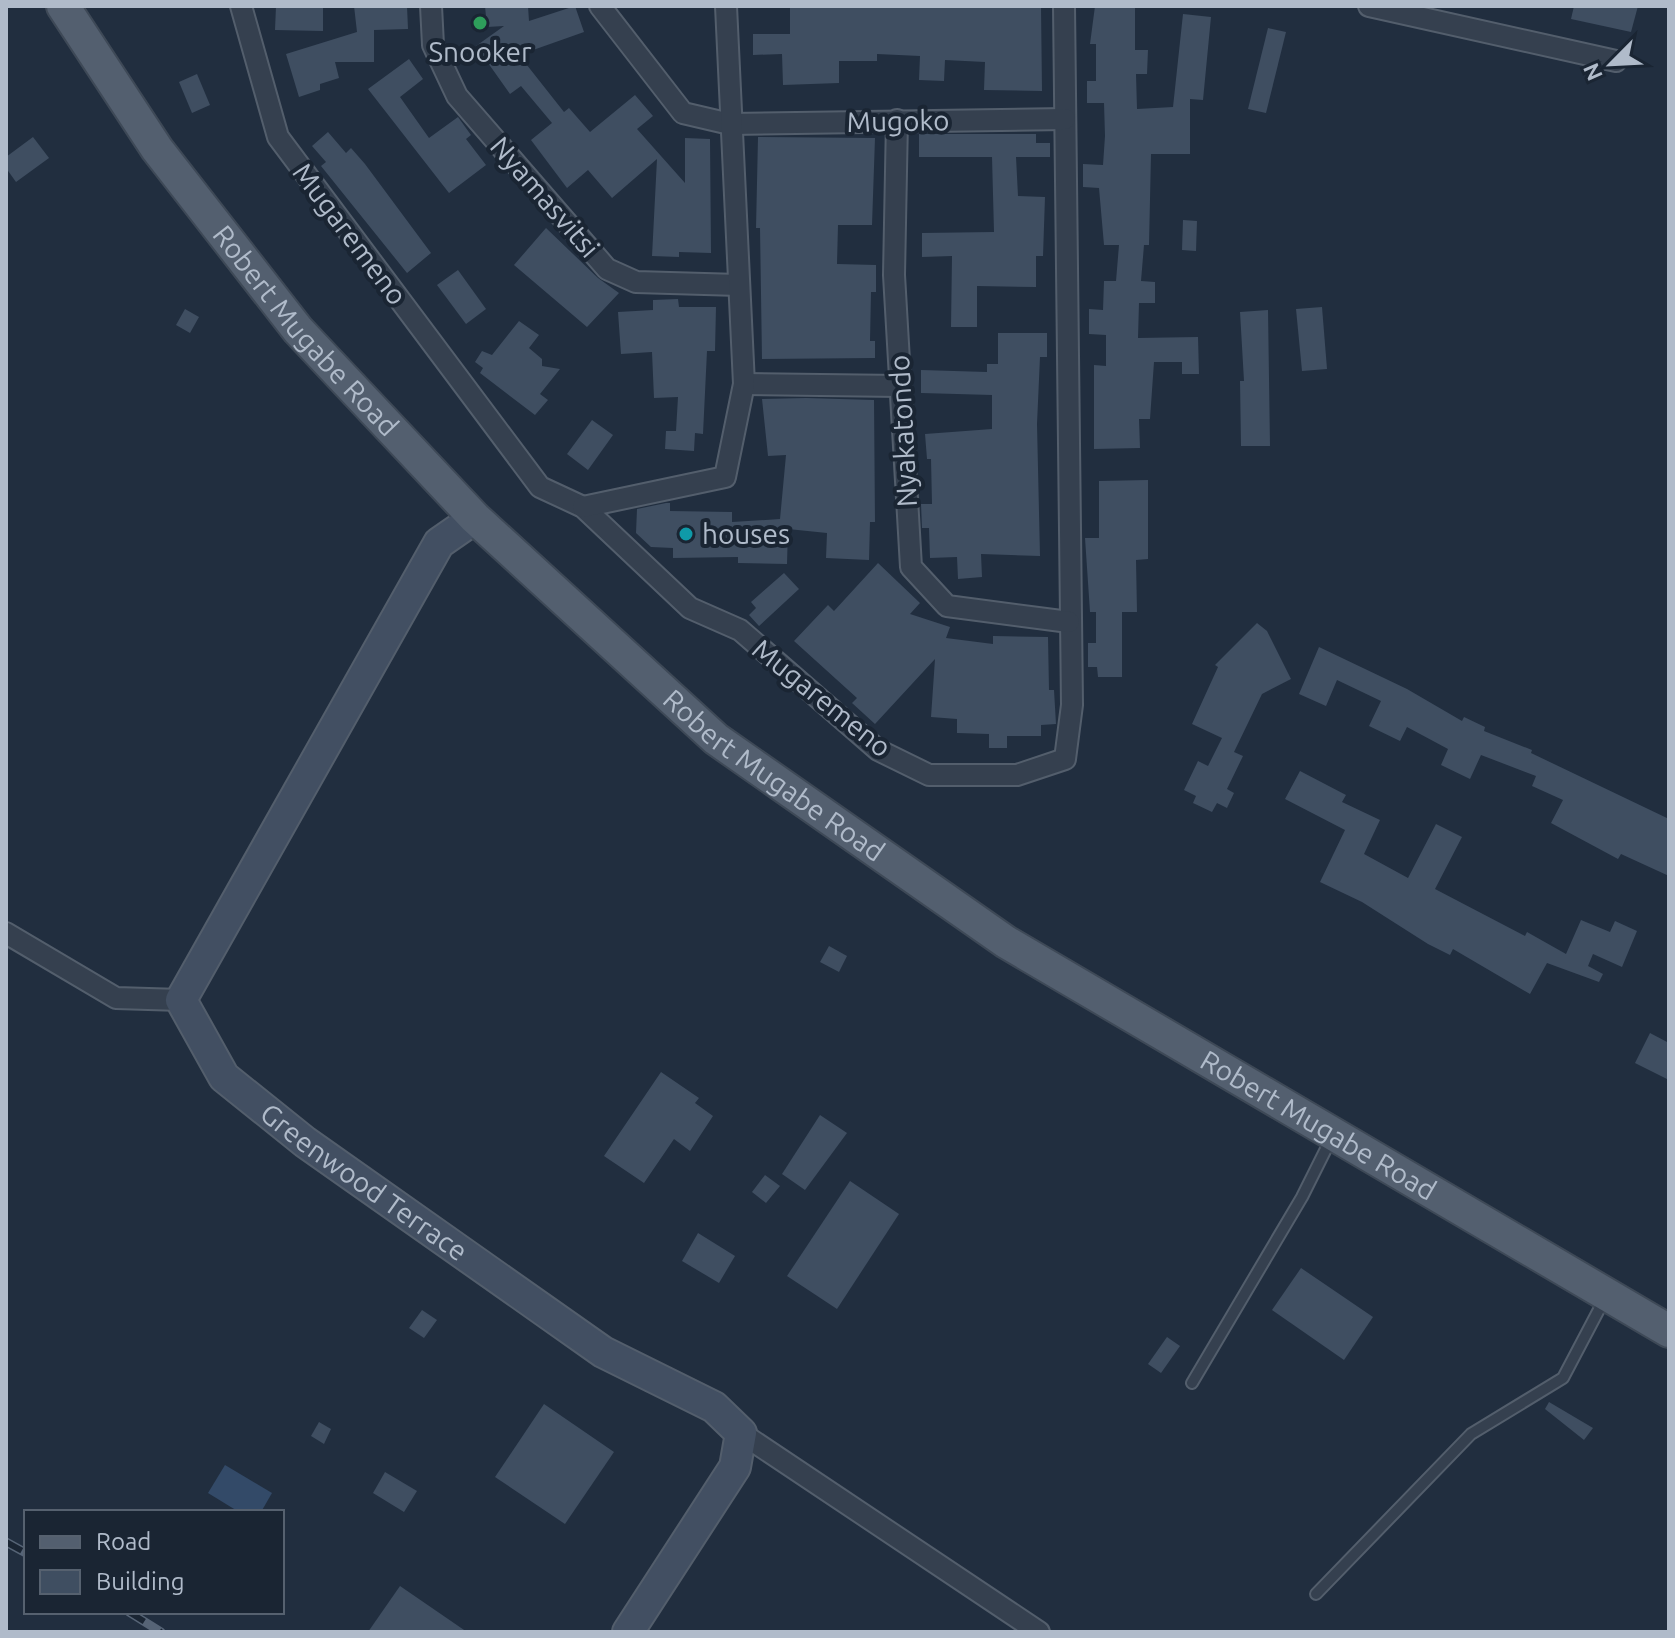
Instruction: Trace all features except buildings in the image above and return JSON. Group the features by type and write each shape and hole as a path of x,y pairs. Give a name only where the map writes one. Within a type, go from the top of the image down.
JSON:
{"main road":[{"name":"Robert Mugabe Road","path":"63,6 157,149 298,330 475,518 728,748 1006,942 1669,1331"}],"street":[{"name":"Mugaremeno","path":"241,6 278,137 540,487 583,507 690,608 740,630 878,750 929,775 1017,775 1065,759 1072,705 1064,6"},
{"name":"Nyamasvitsi","path":"431,6 433,45 457,96 607,269 636,282 739,285"},
{"name":"Mugoko","path":"600,6 683,113 730,124 1065,119"},
{"path":"583,507 725,477 744,384 726,6"},
{"path":"1369,6 1616,61"},
{"name":"Nyakatondo","path":"897,120 894,275 911,567 947,606 1069,622"},
{"path":"744,384 900,386"},
{"path":"6,933 116,998 181,1000 439,543 475,518"},
{"name":"Greenwood Terrace","path":"181,1000 224,1077 305,1142 603,1352 714,1407 741,1433 1039,1632"},
{"path":"628,1632 735,1467 741,1433"}],"lane":[{"path":"1192,1383 1302,1197 1333,1134"},
{"path":"1316,1594 1471,1434 1563,1378 1607,1294"}],"water":[{"path":"225,1465 272,1493 262,1510 236,1510 208,1493"}],"railway":[{"path":"6,1542 24,1552"},
{"path":"132,1614 161,1632"}],"place":[{"name":"Snooker","path":"480,23"},
{"name":"houses","path":"686,534"}]}
